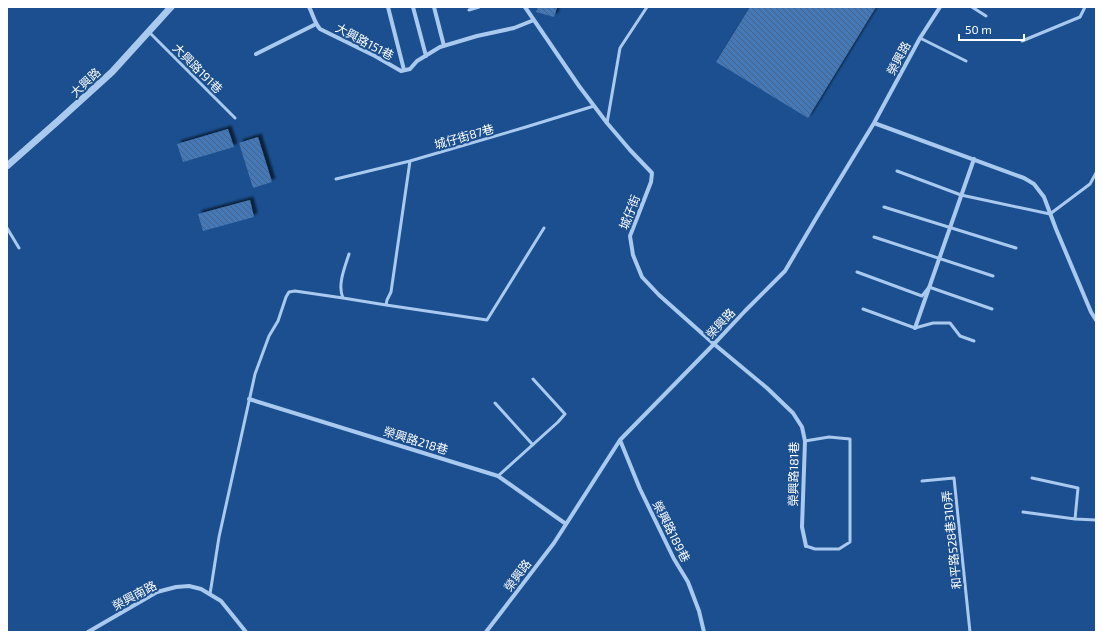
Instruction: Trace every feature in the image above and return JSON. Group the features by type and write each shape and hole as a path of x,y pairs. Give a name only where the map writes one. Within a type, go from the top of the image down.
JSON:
{"street":[{"name":"大興路","path":"7,166 112,72 171,7"},
{"path":"256,54 316,24 309,7"},
{"path":"388,7 404,70"},
{"path":"413,7 426,56"},
{"path":"434,7 444,46"},
{"path":"525,7 579,86 606,121"},
{"name":"榮興路","path":"486,632 554,543 620,440 745,311 785,272 874,123 920,38 940,7"},
{"name":"大興路151巷","path":"316,24 320,29 375,56 401,71 410,69 417,61 440,47 477,36 514,28 534,20"},
{"name":"城仔街","path":"606,121 630,150 652,173 651,182 630,236 632,255 642,277 659,295 714,344"},
{"path":"874,123 1024,178 1034,184 1044,197 1088,305 1096,320"},
{"path":"915,328 974,159"},
{"name":"榮興路181巷","path":"714,344 767,388 793,414 802,427 805,441 802,527 806,546"},
{"name":"榮興路218巷","path":"249,399 498,476 566,524"},
{"name":"榮興路189巷","path":"620,440 640,489 674,559 688,582 699,611 704,632"},
{"name":"榮興南路","path":"88,632 157,592 176,587 189,586 201,589 221,601 246,632"}],"lane":[{"path":"469,10 479,7"},
{"path":"606,121 620,48 647,7"},
{"path":"972,7 986,16"},
{"path":"1022,41 1080,17 1085,7"},
{"name":"大興路191巷","path":"149,32 235,118"},
{"path":"920,38 966,61"},
{"name":"城仔街87巷","path":"336,179 410,161 595,106"},
{"path":"386,305 386,300 391,292 410,161"},
{"path":"896,171 961,194 1050,214 1090,184 1096,173"},
{"path":"884,207 1016,248"},
{"path":"7,228 19,248"},
{"path":"210,594 219,537 255,374 269,336 278,321 289,292 296,291 487,320 544,228"},
{"path":"874,237 993,276"},
{"path":"343,298 341,294 341,282 349,254"},
{"path":"857,272 922,296 929,287 992,309"},
{"path":"863,310 915,328 933,323 950,324 960,336 974,341"},
{"path":"498,476 565,414 533,379"},
{"path":"495,403 533,445"},
{"path":"805,441 829,437 850,439 850,542 838,549 815,549 806,546"},
{"name":"和平路528巷310弄","path":"922,481 954,478 970,632"},
{"path":"1032,478 1078,488 1075,519"},
{"path":"1023,512 1075,519 1096,520"}],"building":[{"path":"538,7 557,8 554,17 536,12"},
{"path":"750,7 876,7 808,118 716,62"},
{"path":"228,129 234,147 183,162 177,144"},
{"path":"258,137 272,182 253,188 239,143"},
{"path":"250,200 254,217 203,231 198,214"}]}
